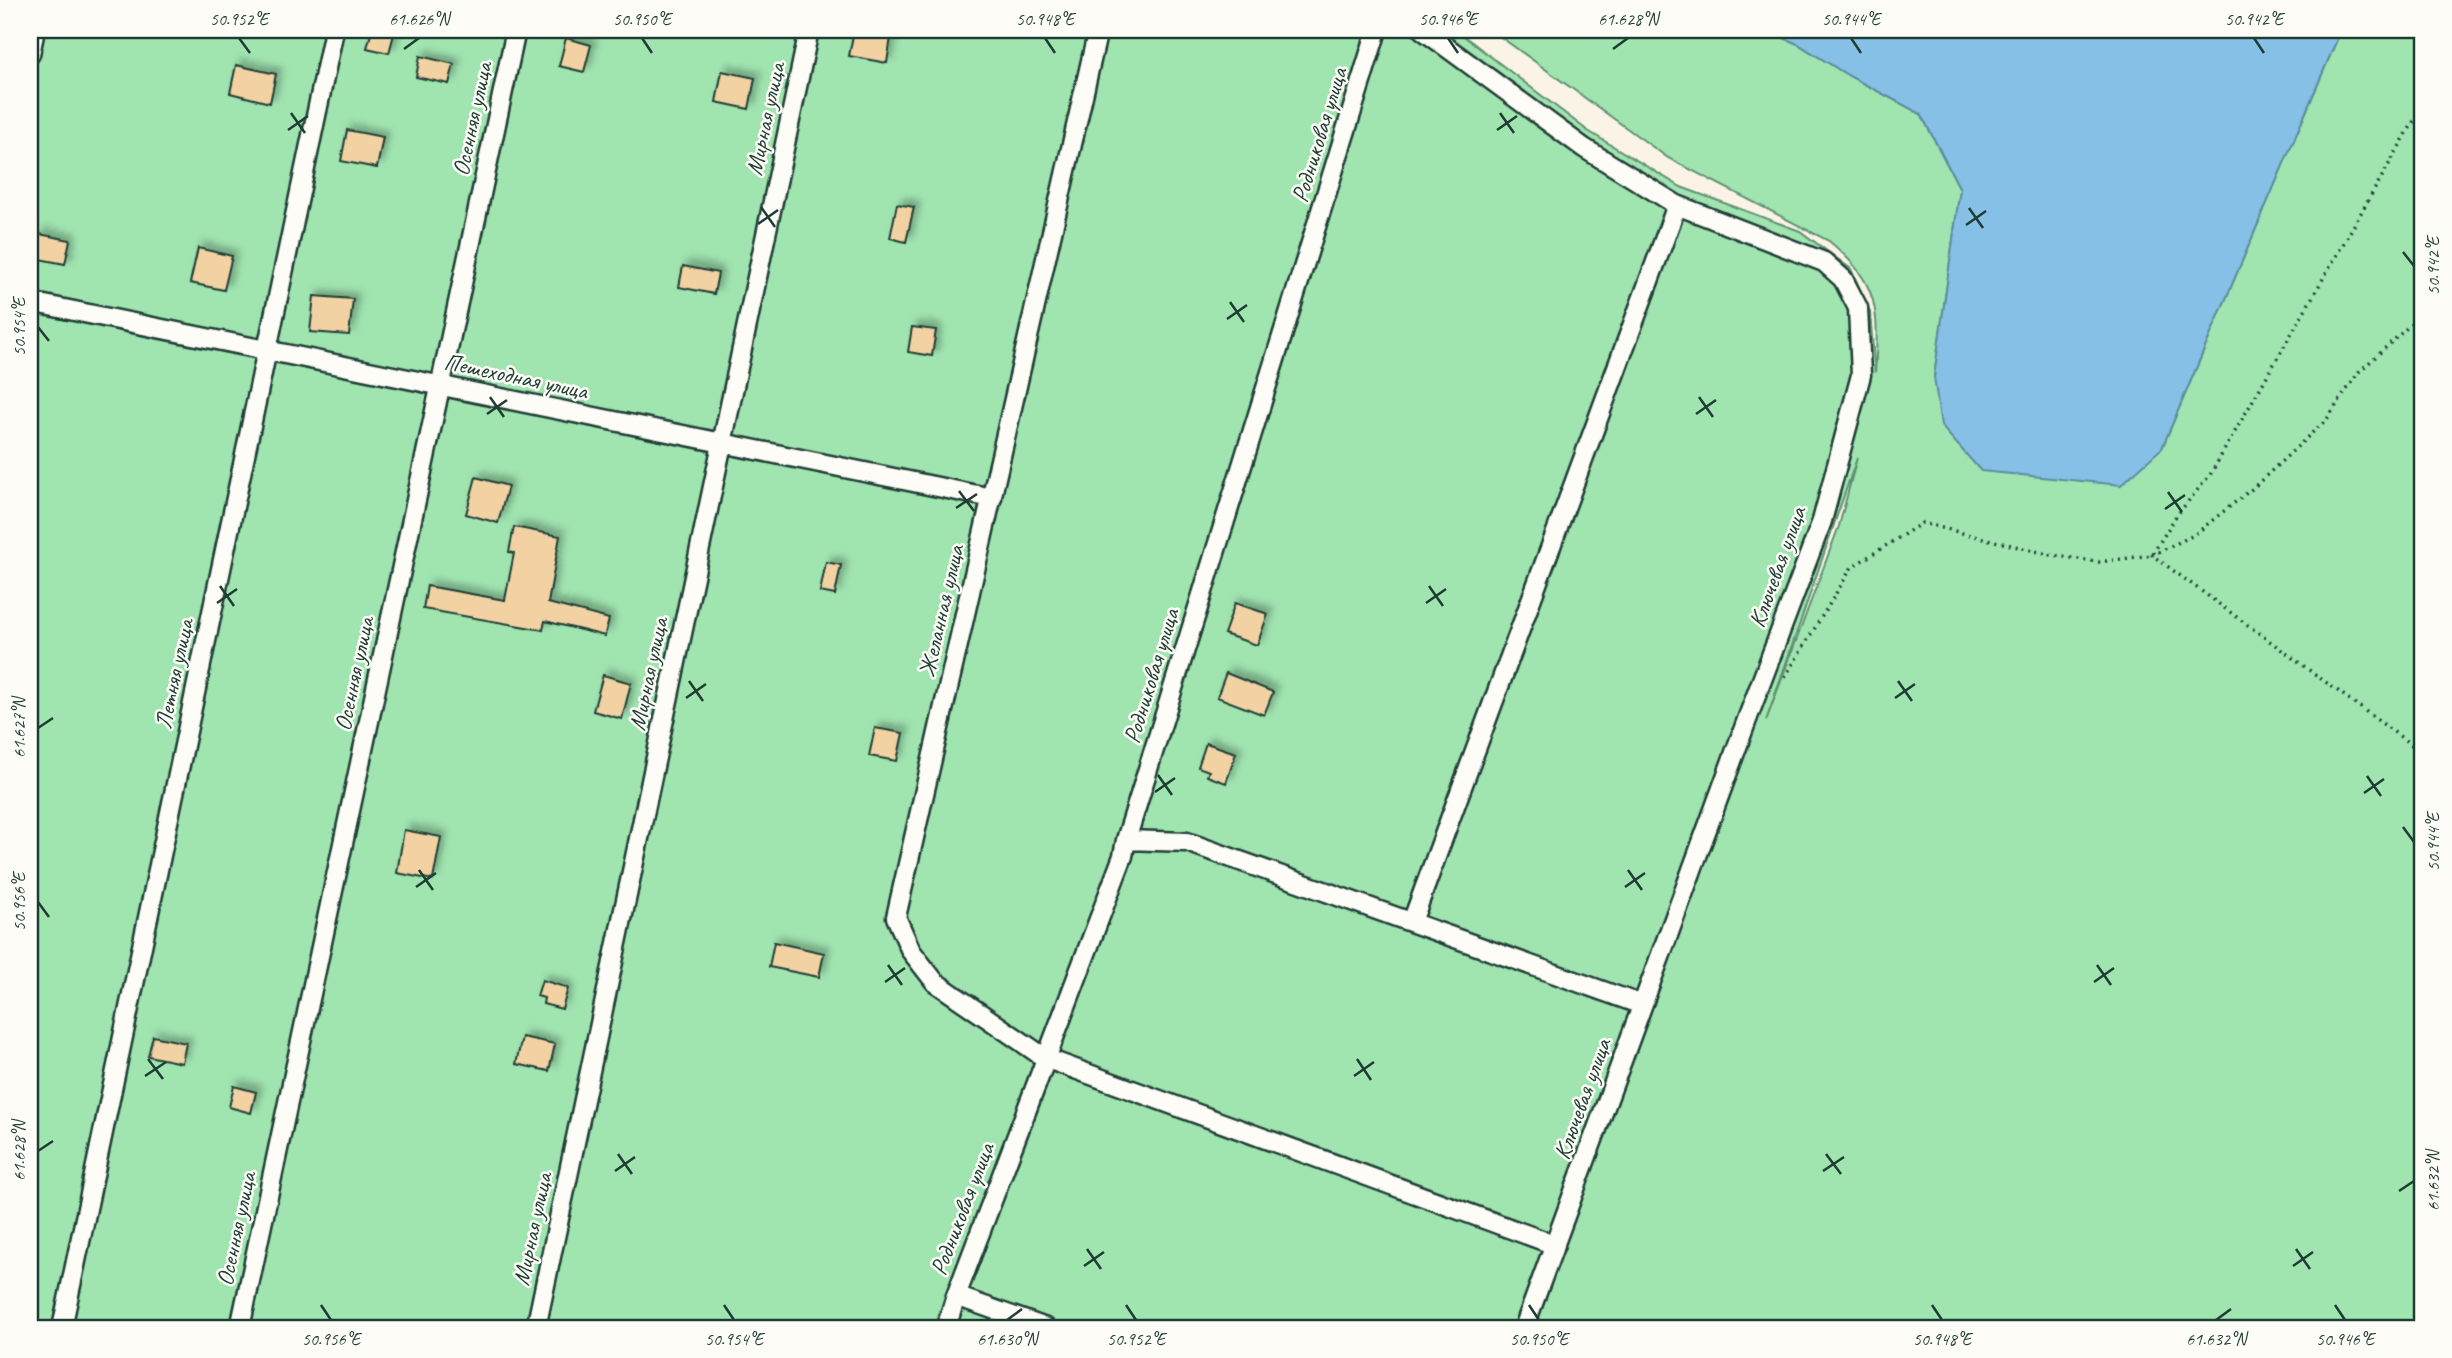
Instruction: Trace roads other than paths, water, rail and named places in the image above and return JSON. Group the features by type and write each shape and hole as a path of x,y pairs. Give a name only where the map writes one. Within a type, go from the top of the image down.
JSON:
{"street":[{"path":"30,54 35,30"},
{"name":"Летняя улица","path":"62,1328 334,30"},
{"name":"Осенняя улица","path":"240,1328 516,30"},
{"name":"Мирная улица","path":"536,1328 809,30"},
{"name":"Желанная улица","path":"1098,30 897,917 911,951 935,982 1045,1058 1555,1245"},
{"name":"Родниковая улица","path":"946,1328 1045,1058 1123,856 1377,30"},
{"name":"Ключевая улица","path":"1423,30 1584,148 1678,205 1824,262 1843,279 1858,308 1861,375 1822,521 1524,1328"},
{"path":"1412,922 1678,205"},
{"name":"Пешеходная улица","path":"30,302 992,498"},
{"path":"1126,840 1187,842 1642,1005"},
{"path":"956,1296 1046,1328"}],"water":[{"path":"1765,30 2341,30 2162,448 2121,485 1981,471 1941,426 1934,377 1960,189 1921,114 1849,76 1798,44"}]}
